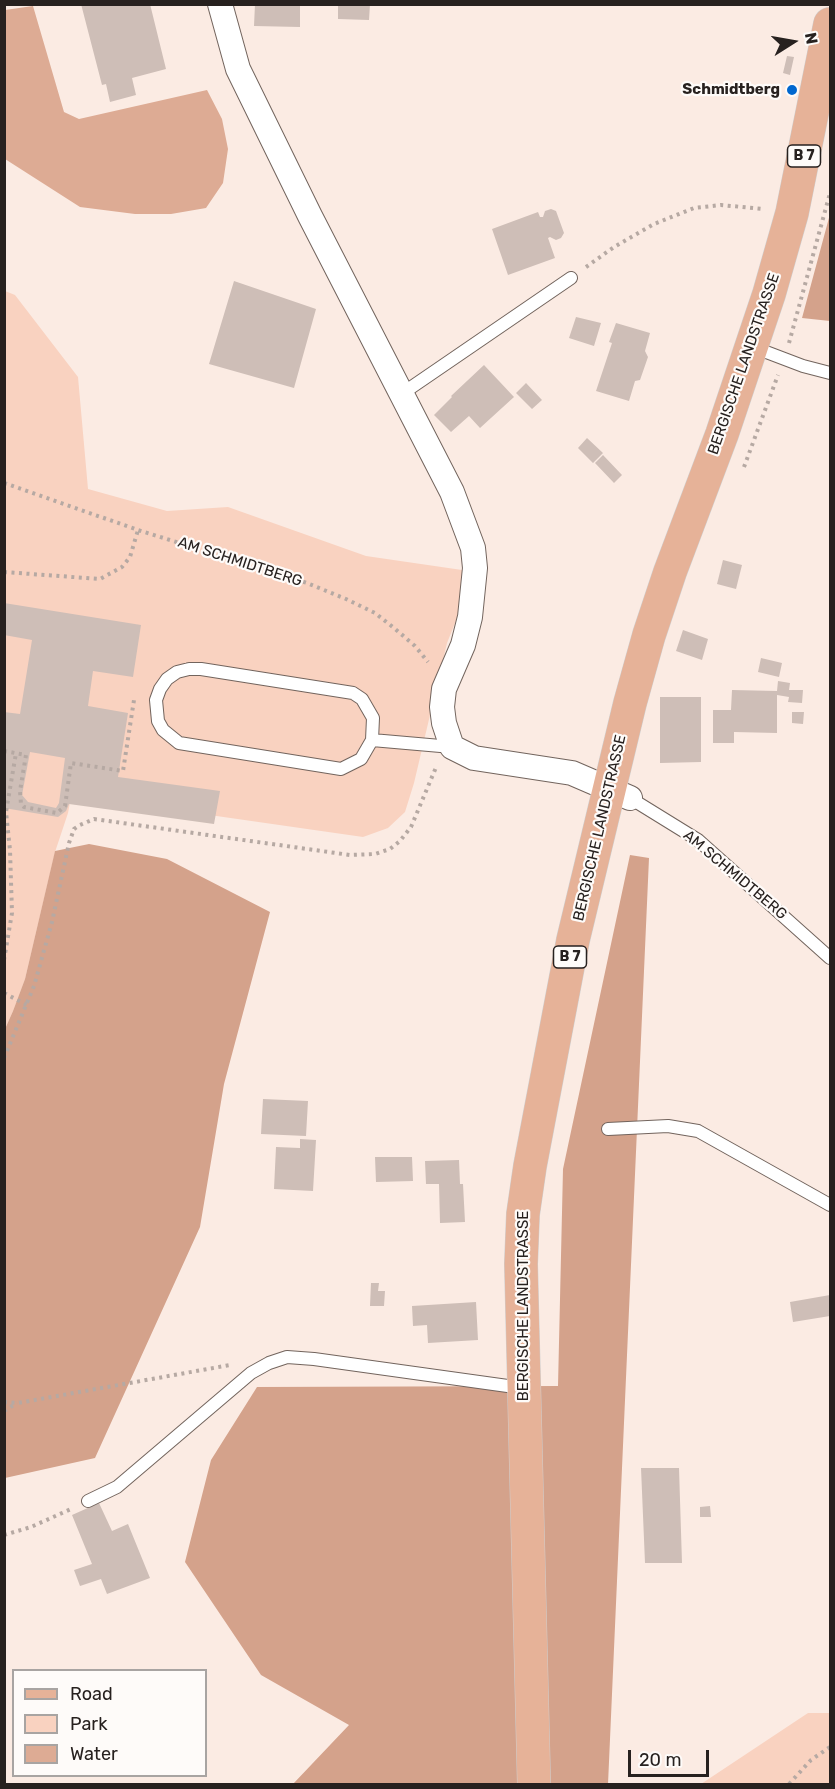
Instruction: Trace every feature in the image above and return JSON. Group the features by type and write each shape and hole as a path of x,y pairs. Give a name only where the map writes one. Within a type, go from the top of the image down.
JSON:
{"main road":[{"name":"BERGISCHE LANDSTRASSE","path":"534,1785 521,1264 530,1166 573,940 620,793 649,635 769,294 792,213 831,24"}],"street":[{"path":"220,4 238,69 310,216 452,492 473,548 476,567 470,617 463,645 444,689 442,707 444,723 452,747"},
{"name":"AM SCHMIDTBERG","path":"452,747 474,758 572,773 620,793"}],"lane":[{"path":"403,393 571,278"},
{"path":"752,346 784,359 831,373"},
{"path":"189,669 353,693 369,708 373,718 372,740 361,759 342,769 189,746 163,730 158,721 156,703 160,689 167,679 177,672 189,669"},
{"path":"372,740 452,747"},
{"name":"AM SCHMIDTBERG","path":"620,793 698,840 831,958"},
{"path":"608,1129 668,1126 698,1131 831,1205"},
{"path":"88,1501 117,1487 251,1373 286,1357 523,1388"}],"path":[{"path":"740,477 784,359 831,193"},
{"path":"571,278 614,246 654,224 694,208 721,205 767,209"},
{"name":"AM SCHMIDTBERG","path":"4,483 138,530 307,583 375,614 415,646 444,689"},
{"path":"4,572 100,579 122,567 130,557 138,530"},
{"path":"4,751 26,754 21,783 21,804 28,809 57,813 65,806 72,763 123,771 134,700 156,703"},
{"path":"4,1058 27,1005 52,922 74,829 94,819 350,855 375,854 390,849 411,827 437,764 452,747"},
{"path":"4,960 12,913 6,812 16,753"},
{"path":"4,993 27,1005"},
{"path":"4,1402 18,1402 234,1364 269,1363"},
{"path":"4,1411 18,1402"},
{"path":"4,1534 31,1527 88,1501"},
{"path":"789,1785 811,1760 831,1747"}],"green space":[{"path":"5,291 15,295 78,377 88,489 167,511 228,507 366,556 462,570 462,594 457,618 447,643 405,812 388,828 363,837 71,797 55,852 25,979 5,1029"},
{"path":"808,1713 830,1713 830,1784 701,1784"}],"shaded area":[{"path":"830,214 830,321 802,318"},
{"path":"89,844 167,859 270,912 224,1084 200,1227 95,1458 5,1478 5,1029 25,979 55,851"},
{"path":"630,855 649,858 608,1784 293,1784 349,1725 261,1675 185,1562 211,1460 257,1387 558,1386 563,1169"}],"water":[{"path":"33,6 64,112 79,119 207,90 222,119 228,149 223,183 206,208 171,214 135,214 80,207 5,159 5,10"}],"building":[{"path":"81,4 150,4 166,69 132,78 136,95 110,102 106,84 102,85"},
{"path":"255,4 300,4 300,27 254,26"},
{"path":"338,4 370,4 369,20 338,19"},
{"path":"787,56 794,57 790,75 783,73"},
{"path":"551,209 556,211 564,233 556,240 548,238 555,258 508,275 492,229 538,212 540,217 543,217 545,211"},
{"path":"234,281 316,309 294,388 209,364"},
{"path":"576,317 601,323 594,346 569,338"},
{"path":"616,323 650,333 645,351 648,357 640,380 635,381 629,401 596,391 612,343 609,342"},
{"path":"484,365 514,397 480,428 469,416 451,432 434,415"},
{"path":"526,383 542,400 532,409 516,393"},
{"path":"587,438 603,453 593,463 578,448"},
{"path":"603,455 622,475 614,483 595,463"},
{"path":"723,560 742,565 736,589 717,584"},
{"path":"4,603 141,625 133,677 93,671 88,706 128,713 118,777 220,791 214,824 69,804 66,811 58,817 4,808 4,712 20,714 32,640 4,635","holes":["30,752 65,758 59,803 56,808 28,802 22,795"]},
{"path":"683,630 708,639 702,660 676,651"},
{"path":"761,658 782,663 779,677 758,672"},
{"path":"778,681 790,683 789,690 803,690 802,703 788,702 789,697 777,695 777,733 734,732 734,743 713,743 713,710 731,710 732,690 777,691"},
{"path":"660,697 701,697 701,762 660,763"},
{"path":"792,712 804,712 803,724 792,723"},
{"path":"263,1099 308,1101 306,1136 261,1134"},
{"path":"300,1139 316,1140 313,1191 274,1189 276,1147 300,1148"},
{"path":"375,1157 412,1157 413,1181 376,1182"},
{"path":"459,1160 465,1222 440,1223 439,1184 426,1184 425,1161"},
{"path":"371,1283 379,1283 378,1291 385,1291 384,1306 370,1306"},
{"path":"830,1295 830,1316 793,1322 790,1302"},
{"path":"476,1302 478,1340 428,1343 427,1325 413,1326 412,1306"},
{"path":"641,1468 679,1468 682,1563 645,1563"},
{"path":"99,1503 112,1531 128,1524 150,1578 107,1594 101,1579 80,1586 74,1570 92,1564 72,1515"},
{"path":"710,1506 711,1517 700,1517 700,1507"}],"place":[{"name":"Schmidtberg","path":"792,90"}]}
